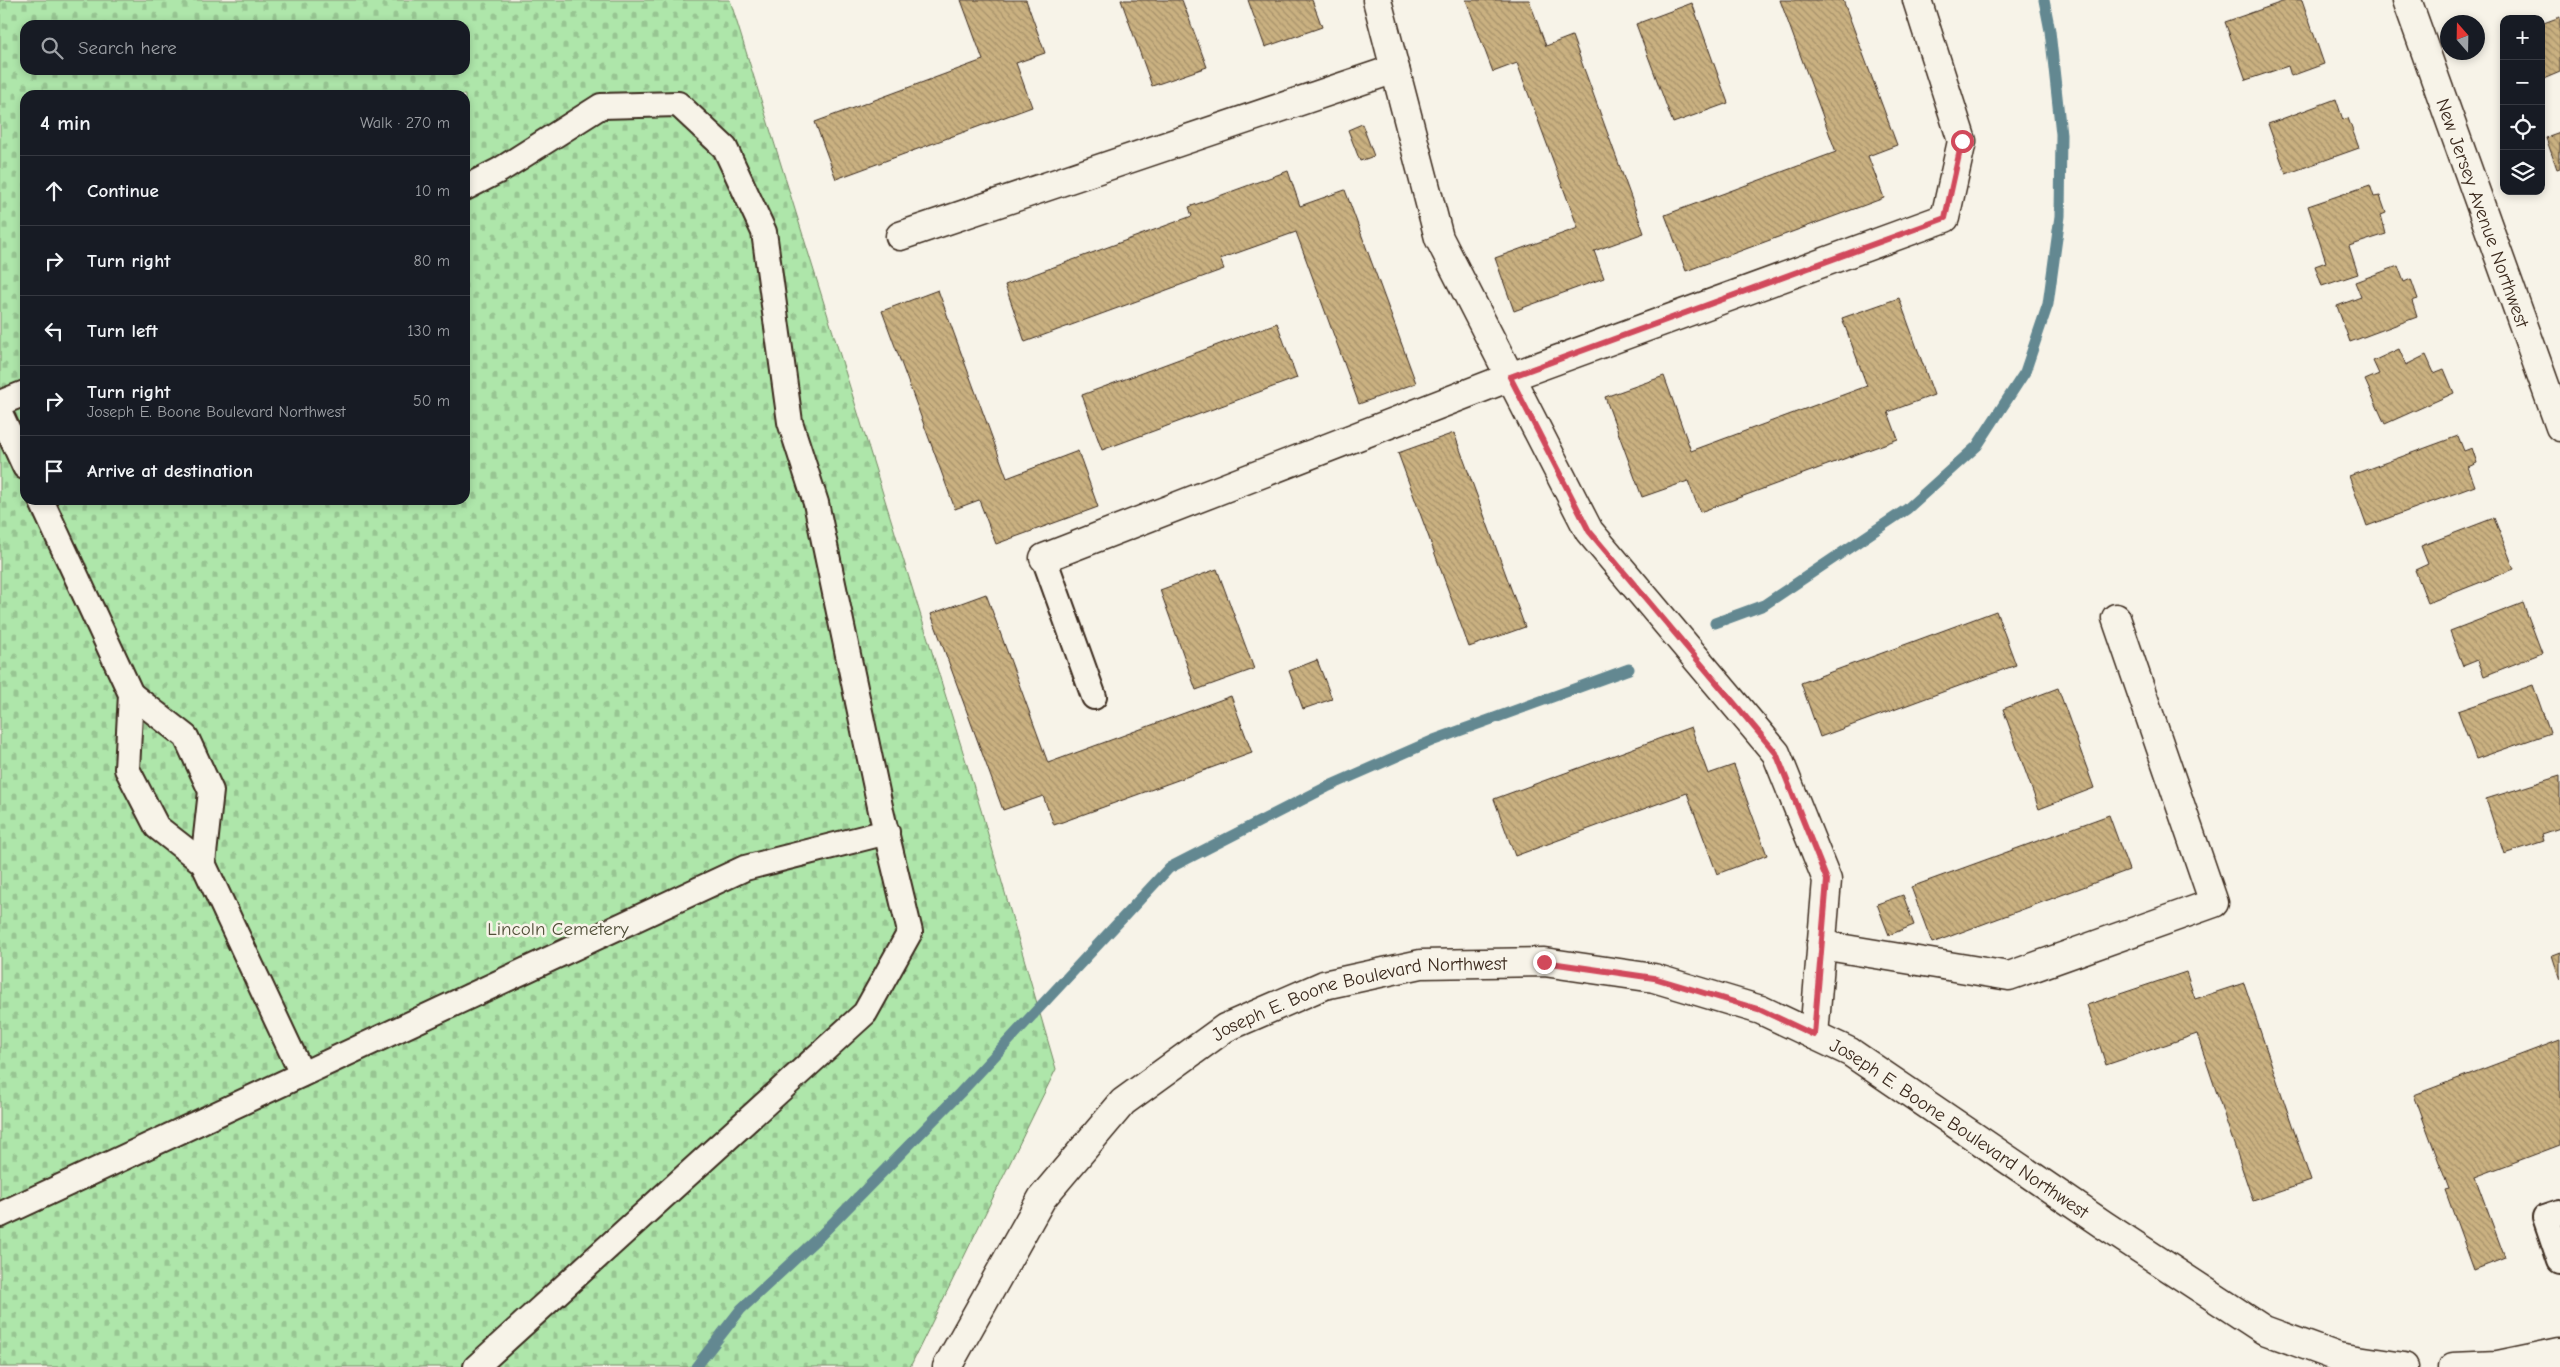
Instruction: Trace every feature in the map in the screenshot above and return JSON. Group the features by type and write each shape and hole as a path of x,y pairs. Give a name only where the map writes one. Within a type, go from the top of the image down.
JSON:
{"street":[{"path":"1377,0 1439,238 1589,531 1776,753 1827,880 1814,1035"},
{"path":"1044,558 1510,377 1945,218 1962,141 1917,0"},
{"name":"New Jersey Avenue Northwest","path":"2407,0 2560,427"},
{"path":"900,236 1396,69"},
{"path":"1821,945 2009,976 2214,903 2116,618"},
{"name":"Joseph E. Boone Boulevard Northwest","path":"947,1367 1042,1198 1123,1102 1225,1028 1324,985 1421,964 1544,962 1654,978 1761,1010 1850,1052 2096,1220 2264,1330 2317,1359 2338,1356 2404,1367"},
{"path":"2453,1367 2498,1365 2560,1352"}],"lane":[{"path":"470,185 500,170 601,106 678,104 725,148 764,232 790,422 816,503 910,932 865,1013 476,1367"},
{"path":"0,403 20,394"},
{"path":"0,413 20,456"},
{"path":"42,505 131,694 186,737 211,791 203,863"},
{"path":"1044,558 1094,697"},
{"path":"131,694 127,769 158,827 203,863 302,1074"},
{"path":"0,1215 745,868 887,832"},
{"path":"2560,1212 2545,1217 2560,1261"}],"green space":[{"name":"Lincoln Cemetery","path":"0,0 730,0 981,810 1056,1069 910,1367 0,1367"}],"building":[{"path":"961,0 1026,0 1045,53 1016,63 1032,107 836,179 815,122 983,60"},
{"path":"1121,0 1182,0 1207,67 1152,86"},
{"path":"1248,0 1312,0 1322,27 1265,47"},
{"path":"1466,0 1529,0 1546,46 1572,36 1644,233 1594,251 1604,278 1514,311 1495,258 1578,228 1517,63 1493,72"},
{"path":"1780,0 1843,0 1897,145 1868,156 1884,198 1686,271 1665,215 1836,152"},
{"path":"2288,0 2302,0 2324,64 2291,76 2288,66 2246,80 2225,22"},
{"path":"1692,3 1728,103 1673,123 1636,24"},
{"path":"2560,17 2560,72 2545,78 2545,60 2545,23"},
{"path":"2336,99 2343,120 2348,118 2359,148 2286,174 2268,124"},
{"path":"1362,124 1374,156 1360,161 1348,130"},
{"path":"2560,133 2560,168 2557,169 2546,138"},
{"path":"1288,171 1300,206 1345,190 1416,383 1359,404 1296,232 1220,259 1224,269 1025,342 1005,285 1192,216 1189,207"},
{"path":"2370,185 2374,197 2380,196 2386,213 2381,215 2386,234 2349,246 2358,274 2322,286 2315,266 2326,262 2308,206"},
{"path":"2398,266 2404,282 2411,279 2418,299 2412,301 2417,317 2350,342 2337,306 2361,297 2355,282"},
{"path":"938,290 1007,478 1078,451 1098,507 996,544 979,500 955,509 882,311"},
{"path":"1899,298 1934,395 1888,412 1898,439 1700,512 1688,481 1642,497 1605,397 1664,376 1691,451 1867,386 1842,318"},
{"path":"1277,323 1297,378 1102,450 1082,395"},
{"path":"2399,349 2406,365 2426,355 2434,373 2444,369 2454,393 2385,424 2365,380 2379,374 2373,361"},
{"path":"1454,433 1525,627 1469,647 1398,453"},
{"path":"2458,436 2464,451 2472,448 2477,463 2468,467 2475,486 2367,526 2349,476"},
{"path":"2494,518 2514,569 2428,603 2415,570 2428,564 2421,546"},
{"path":"1217,569 1254,669 1196,690 1160,590"},
{"path":"986,594 1048,763 1231,696 1252,753 1054,825 1043,796 1003,810 931,614"},
{"path":"2523,603 2542,653 2484,676 2478,660 2463,666 2450,631"},
{"path":"1996,611 2016,665 1820,737 1801,683"},
{"path":"1317,660 1332,699 1303,709 1289,671"},
{"path":"2533,685 2550,733 2476,759 2458,711"},
{"path":"2058,688 2094,788 2039,809 2003,709"},
{"path":"1691,727 1708,774 1734,765 1767,855 1717,874 1687,793 1515,856 1494,799"},
{"path":"2560,776 2560,828 2542,834 2544,841 2504,854 2486,799"},
{"path":"2109,815 2129,870 1932,943 1911,887"},
{"path":"1903,895 1914,925 1889,935 1877,904"},
{"path":"2560,952 2560,980 2552,955"},
{"path":"2186,972 2195,999 2244,983 2311,1181 2253,1201 2197,1034 2106,1065 2087,1005"},
{"path":"2560,1040 2560,1145 2475,1177 2505,1258 2474,1270 2445,1190 2449,1189 2414,1095"}],"waterway":[{"path":"1715,623 1764,605 1907,509 1977,446 2025,372 2048,304 2060,216 2061,134 2050,31 2044,0"},
{"path":"696,1367 741,1309 821,1235 960,1093 1169,868 1327,787 1434,740 1629,669"}],"route":[{"path":"1544,962 1654,978 1761,1010 1814,1035 1827,880 1776,753 1589,531 1510,377 1945,218 1962,141"}]}
